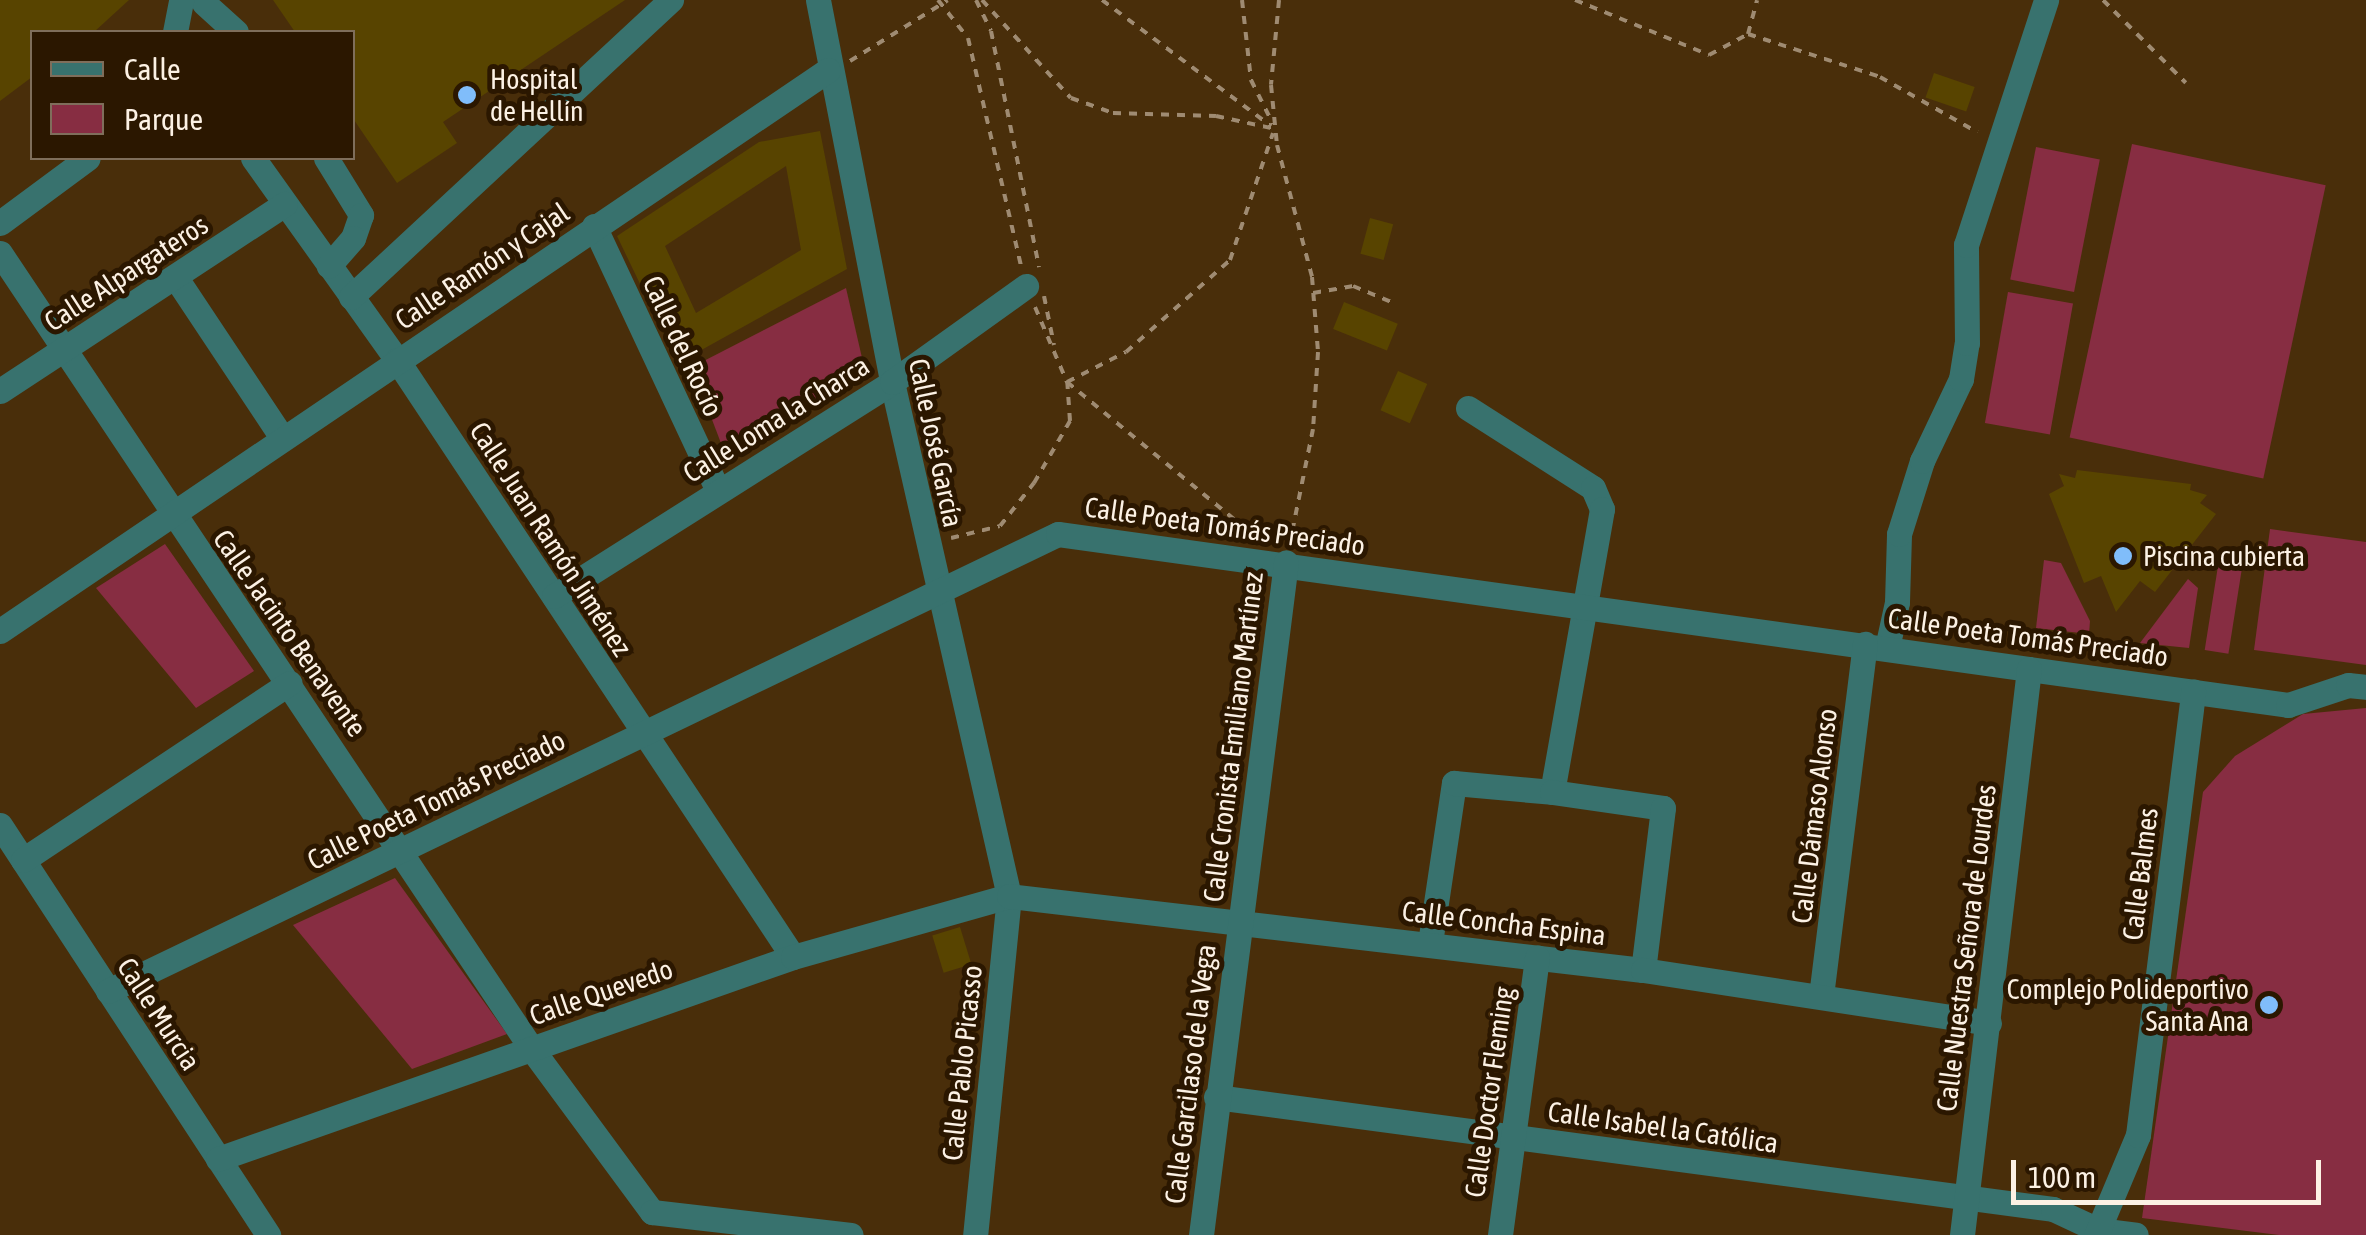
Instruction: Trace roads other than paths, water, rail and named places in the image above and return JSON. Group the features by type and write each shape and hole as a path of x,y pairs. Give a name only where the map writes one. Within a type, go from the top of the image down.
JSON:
{"street":[{"path":"351,297 672,0"},
{"name":"Calle José García","path":"818,0 828,70 892,382 1008,896"},
{"name":"Calle Dámaso Alonso","path":"1822,996 1876,646 1904,516 1961,379 1967,343 1966,245 2046,0"},
{"path":"176,30 193,2 233,30"},
{"name":"Calle Ramón y Cajal","path":"0,631 281,436 828,70"},
{"path":"0,223 85,160"},
{"name":"Calle Juan Ramón Jiménez","path":"254,160 397,360 793,957"},
{"path":"327,160 361,215 353,238 329,266"},
{"name":"Calle Alpargateros","path":"0,391 285,204"},
{"name":"Calle del Rocío","path":"594,226 718,491"},
{"name":"Calle Jacinto Benavente","path":"0,252 169,512 402,850 530,1048 652,1212 851,1235"},
{"path":"176,278 281,436"},
{"name":"Calle Loma la Charca","path":"554,596 892,382 1026,286"},
{"path":"1468,408 1593,488 1602,509 1552,792"},
{"name":"Calle Poeta Tomás Preciado","path":"108,991 1058,534 1286,562 1584,609 2288,705 2348,685 2366,687"},
{"name":"Calle Cronista Emiliano Martínez","path":"1239,920 1286,562"},
{"name":"Calle Nuestra Señora de Lourdes","path":"1962,1235 2029,669"},
{"path":"23,860 289,683"},
{"name":"Calle Balmes","path":"2097,1232 2138,1134 2193,691"},
{"path":"1430,944 1454,783 1552,792 1663,808 1643,970"},
{"name":"Calle Murcia","path":"0,825 268,1235"},
{"name":"Calle Concha Espina","path":"1008,896 1643,970 1989,1023"},
{"name":"Calle Quevedo","path":"218,1159 793,957 1008,896"},
{"name":"Calle Pablo Picasso","path":"975,1235 1008,896"},
{"name":"Calle Garcilaso de la Vega","path":"1200,1235 1239,920"},
{"name":"Calle Doctor Fleming","path":"1500,1235 1538,957"},
{"name":"Calle Isabel la Católica","path":"1216,1097 1966,1201 2054,1209 2097,1232 2136,1235"}],"place":[{"name":"Hospital de Hellín","path":"467,95"},
{"name":"Piscina cubierta","path":"2123,556"},
{"name":"Complejo Polideportivo Santa Ana","path":"2269,1005"}]}
